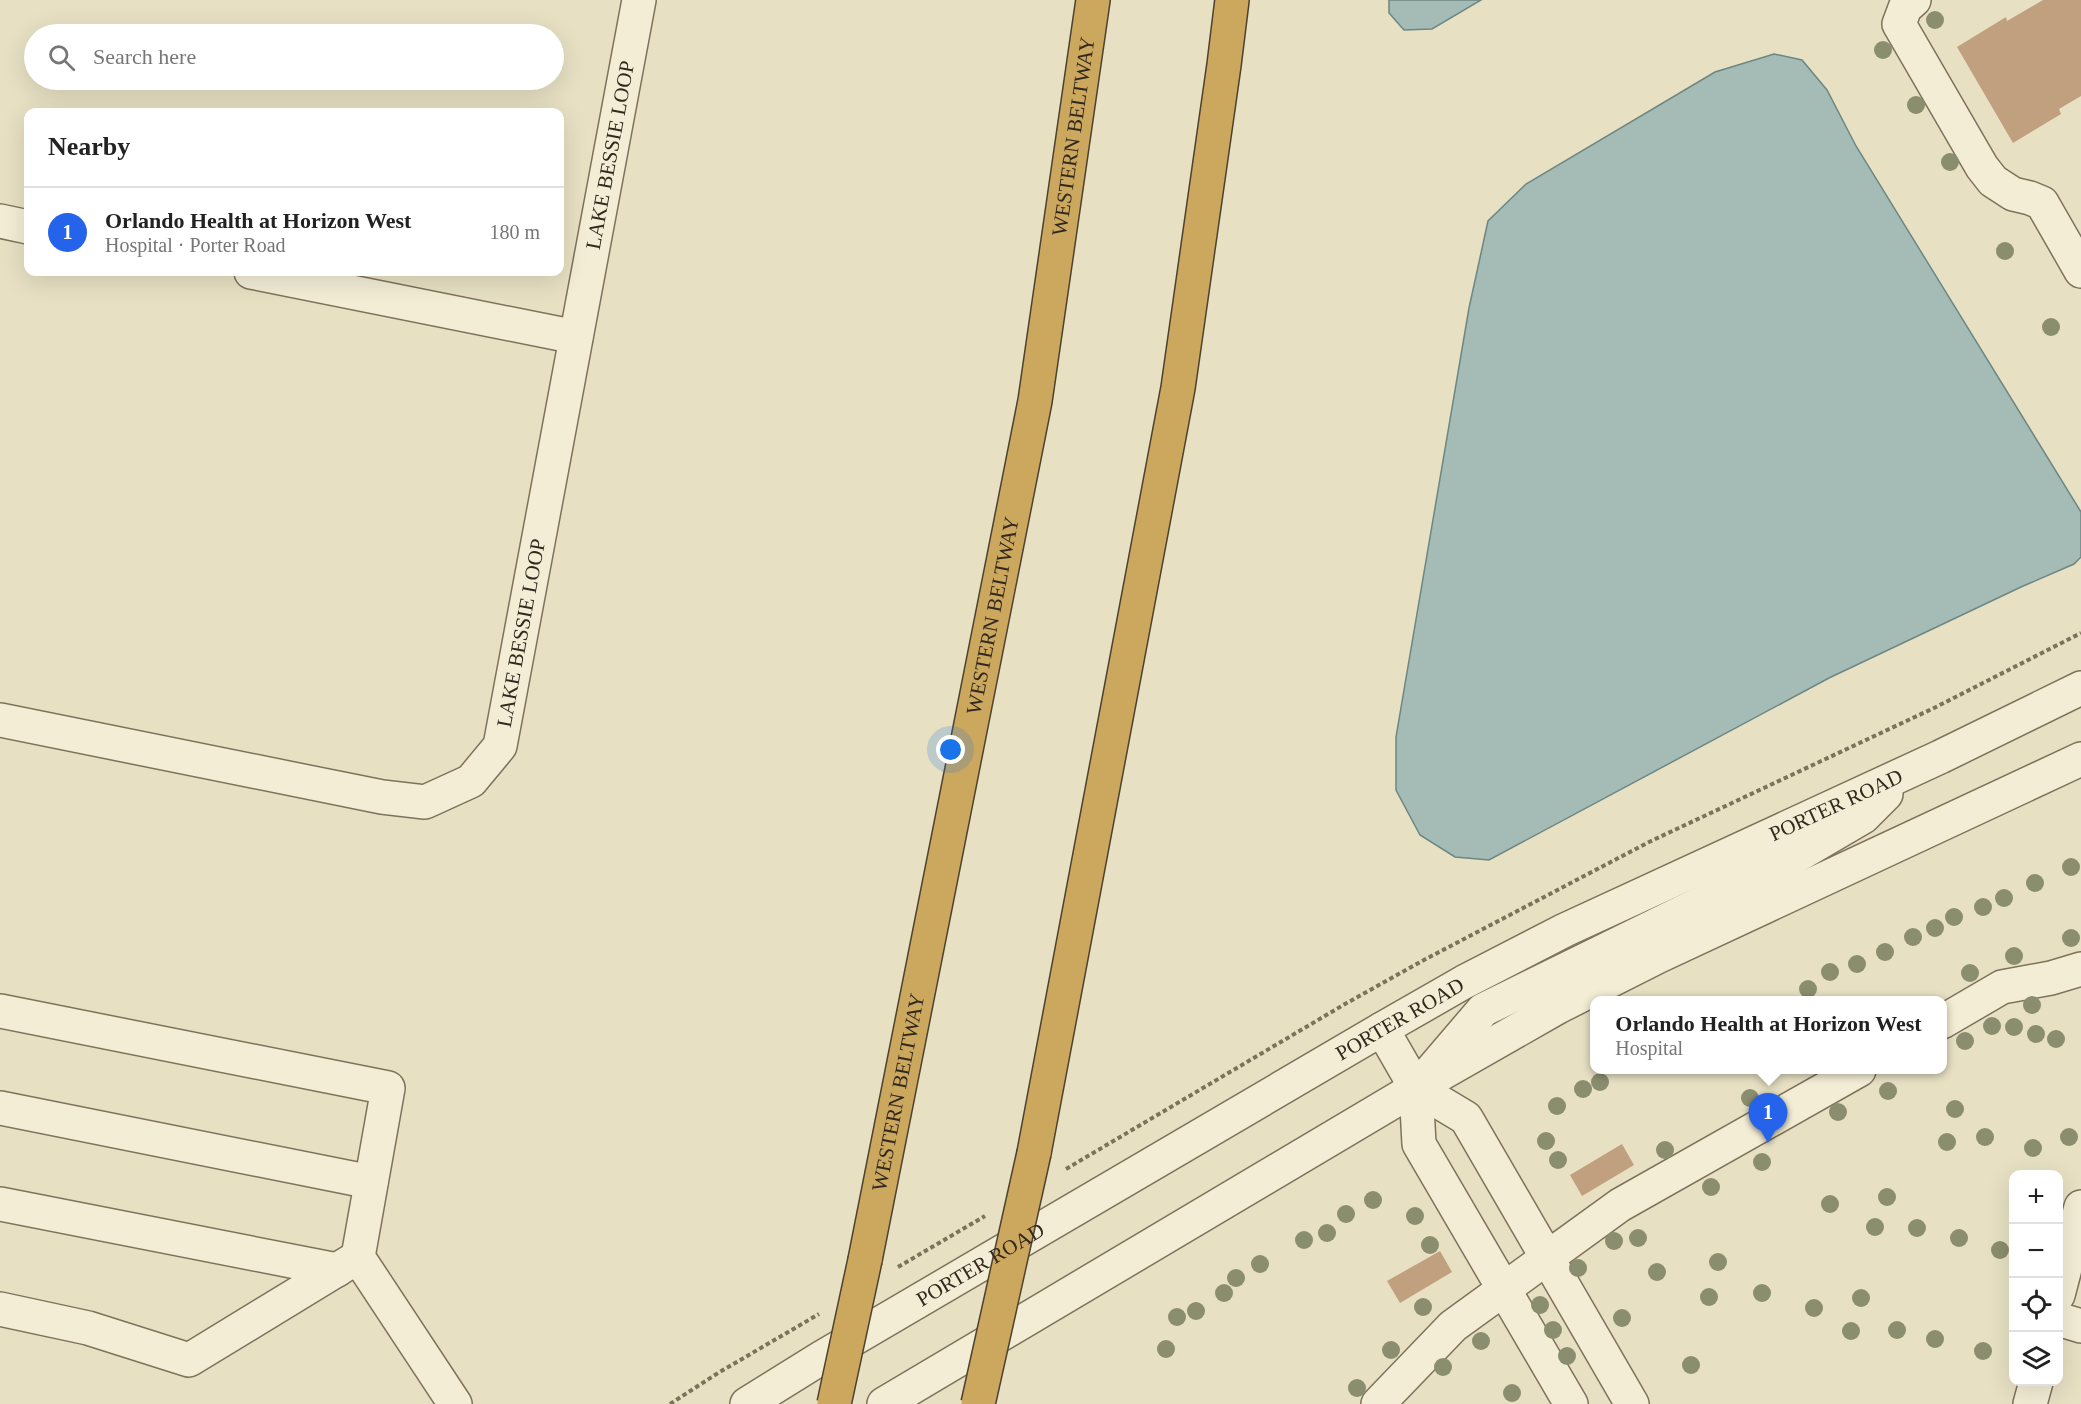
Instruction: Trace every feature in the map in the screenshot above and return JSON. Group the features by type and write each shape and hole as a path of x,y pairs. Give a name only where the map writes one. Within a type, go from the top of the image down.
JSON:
{"highway":[{"name":"WESTERN BELTWAY","path":"834,1404 865,1260 1035,401 1093,0"},
{"path":"978,1404 1034,1153 1178,388 1232,0"}],"street":[{"name":"LAKE BESSIE LOOP","path":"0,720 382,797 425,802 471,781 500,746 639,0"},
{"path":"1914,0 1905,8 1899,24 1982,167 1993,182 2013,194 2042,203 2081,271"},
{"path":"0,221 24,226"},
{"path":"271,276 576,337"},
{"name":"PORTER ROAD","path":"747,1404 1464,982 1565,930 1912,770 2081,687"},
{"path":"884,1404 1416,1088 1558,1007 1659,956 2081,759"},
{"path":"1416,1088 1483,1010 1793,858 1863,817 1912,770"},
{"path":"1947,1019 2002,987 2051,978 2081,969"},
{"path":"0,1011 388,1088 371,1182 347,1263 189,1360 88,1328 0,1309"},
{"path":"1382,1029 1416,1088 1419,1144 1571,1404"},
{"path":"1378,1404 1453,1326 1620,1205 1852,1074"},
{"path":"1416,1088 1466,1118 1632,1404"},
{"path":"0,1108 371,1182"},
{"path":"0,1204 347,1263 455,1404"},
{"path":"2062,1278 2081,1207"},
{"path":"2063,1321 2081,1326"},
{"path":"728,1404 821,1359"},
{"path":"2030,1404 2035,1386"}],"water":[{"path":"1389,0 1481,0 1432,29 1404,30 1389,13"},
{"path":"1774,54 1802,60 1827,90 1856,146 2081,512 2081,557 2074,564 1829,678 1489,860 1455,857 1420,835 1396,790 1396,737 1469,308 1488,221 1526,184 1715,72"}],"building":[{"path":"2043,0 2081,0 2081,96 2059,109 2061,114 2013,143 1957,47 2006,17 2007,21"},
{"path":"1622,1144 1634,1165 1582,1196 1570,1175"},
{"path":"1440,1251 1452,1272 1400,1303 1387,1281"}],"place":[{"name":"Orlando Health at Horizon West","path":"1768,1143"}]}
